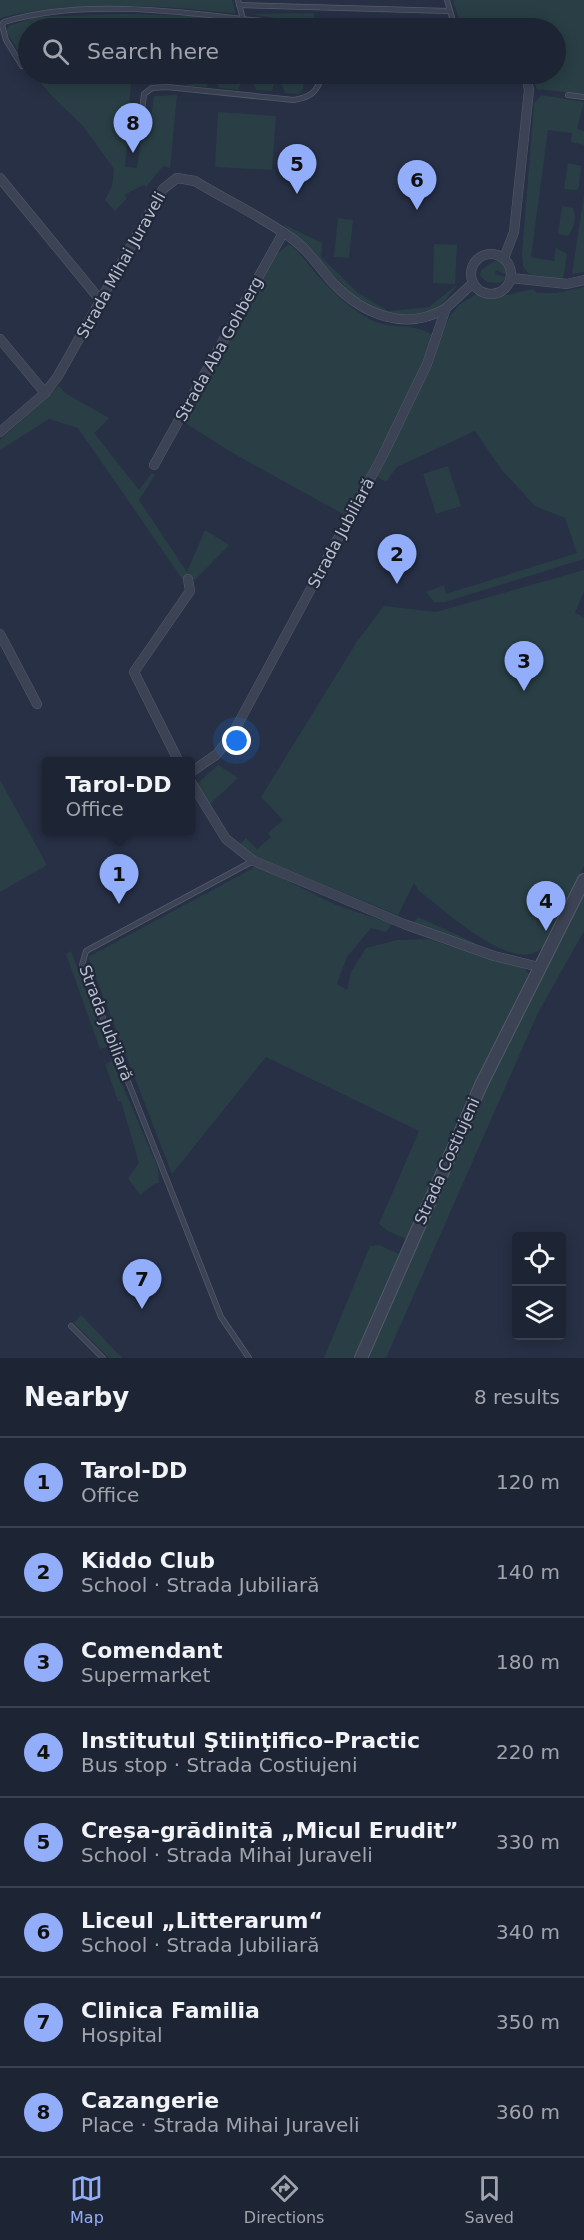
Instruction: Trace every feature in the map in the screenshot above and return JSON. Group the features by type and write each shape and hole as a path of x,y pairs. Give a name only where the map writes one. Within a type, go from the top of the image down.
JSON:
{"street":[{"path":"504,258 514,232 528,84"},
{"path":"0,178 101,301"},
{"name":"Strada Mihai Juraveli","path":"0,432 45,393 58,376 163,189 177,178 195,181 284,233 313,258 342,291 369,311 406,321 434,316 446,308"},
{"name":"Strada Aba Gohberg","path":"154,465 284,233"},
{"path":"491,254 504,258 510,267 511,278 505,289 493,294 482,292 473,283 471,270 478,259 491,254"},
{"path":"511,278 567,284 584,280"},
{"name":"Strada Jubiliară","path":"195,769 223,747 244,712 383,455 427,364 446,308 473,283"},
{"path":"0,339 45,393"},
{"path":"176,757 134,672 190,591 188,579"},
{"path":"0,634 37,704"},
{"path":"195,789 226,839 254,861 404,924 494,956 540,967"},
{"name":"Strada Costiujeni","path":"361,1358 476,1095 584,880"}],"lane":[{"path":"447,0 452,18"},
{"path":"243,18 238,3 449,11"},
{"path":"18,60 6,40 2,25 4,22 35,13 69,10 142,10 200,13 236,18"},
{"path":"141,127 144,94 152,88 167,87 294,100 312,95 320,84"},
{"path":"568,95 584,97"},
{"name":"Strada Jubiliară","path":"249,1358 221,1317 82,965 82,958 86,951 96,945 254,861"},
{"path":"71,1326 103,1358"}],"green space":[{"path":"0,0 232,0 236,14 178,8 86,6 27,12 0,18"},
{"path":"453,0 584,0 584,94 537,89 535,84 566,84 566,18 459,18"},
{"path":"314,13 314,18 276,18 250,14"},
{"path":"125,14 211,18 33,18"},
{"path":"18,23 18,51 6,31 9,26"},
{"path":"42,84 131,84 128,122 139,130 141,139 148,139 154,96 177,95 170,168 163,166 146,187 144,185 124,195 127,198 115,211 105,200 112,186 114,169 83,126","holes":["128,138 141,139 137,168 125,167"]},
{"path":"186,84 208,84 207,87 187,86"},
{"path":"217,84 241,84 238,90 219,88"},
{"path":"254,84 274,84 272,91 256,90"},
{"path":"281,84 303,84 303,89 299,94 285,93"},
{"path":"541,95 584,102 577,129 584,131 584,145 571,142 572,133 548,130 531,257 554,261 556,248 567,254 563,279 529,274 523,266 522,254 534,104"},
{"path":"218,112 276,116 272,170 215,167"},
{"path":"568,163 581,166 579,187 576,190 564,189"},
{"path":"584,195 584,272 572,274"},
{"path":"562,206 573,208 575,215 572,230 568,236 558,234"},
{"path":"338,218 353,220 349,258 334,257"},
{"path":"283,224 322,243 321,257 358,293 388,311 429,307 458,284 438,309 414,315 388,314 354,296"},
{"path":"434,244 457,245 455,284 433,283"},
{"path":"288,245 294,247 341,299 364,316 384,324 419,329 434,336 392,428 345,515 236,455 182,421 278,253"},
{"path":"496,260 504,263 509,276 496,270 495,274 508,277 500,283 487,282 480,276 481,270"},
{"path":"584,287 584,559 445,602 434,602 426,592 444,585 446,594 577,553 565,518 535,506 501,469 475,431 397,467 386,482 377,477 450,316 459,305 478,293 494,298 533,289 537,293 556,293"},
{"path":"59,386 65,393 109,418 94,433 139,490 152,473 155,475 139,500 187,572 205,530 229,545 195,580 188,573 183,580 78,428 49,419 0,450 0,440"},
{"path":"448,466 461,506 436,514 423,474"},
{"path":"584,570 584,591 575,613 584,617 584,866 543,947 530,954 515,953 498,947 462,925 419,891 414,883 398,915 253,856 239,845 246,838 257,849 271,837 268,833 283,820 261,797 356,643 384,606 436,612"},
{"path":"218,765 238,778 210,804 197,784"},
{"path":"0,780 47,865 0,892"},
{"path":"257,866 336,905 392,924 386,932 371,928 347,957 337,984 347,990 351,972 366,948 397,940 427,939 524,968 529,974 467,1098 406,1239 379,1224 419,1131 266,1057 172,1174 88,957"},
{"path":"584,895 584,931 538,1013 386,1358 367,1358 485,1088"},
{"path":"418,917 475,943 473,946 413,924"},
{"path":"71,951 107,1047 100,1049 66,954"},
{"path":"112,1061 158,1168 159,1183 154,1184 140,1195 128,1178 139,1163 121,1101 118,1101 105,1064"},
{"path":"379,1245 399,1254 354,1358 324,1358 370,1246"},
{"path":"81,1315 122,1358 109,1358 74,1323"}],"place":[{"name":"Cazangerie","path":"133,153"},
{"name":"Creșa-grădiniță „Micul Erudit”","path":"297,194"},
{"name":"Liceul „Litterarum“","path":"417,210"},
{"name":"Kiddo Club","path":"397,584"},
{"name":"Comendant","path":"524,691"},
{"name":"Tarol-DD","path":"119,904"},
{"name":"Institutul Ştiinţifico–Practic","path":"546,931"},
{"name":"Clinica Familia","path":"142,1309"}]}
